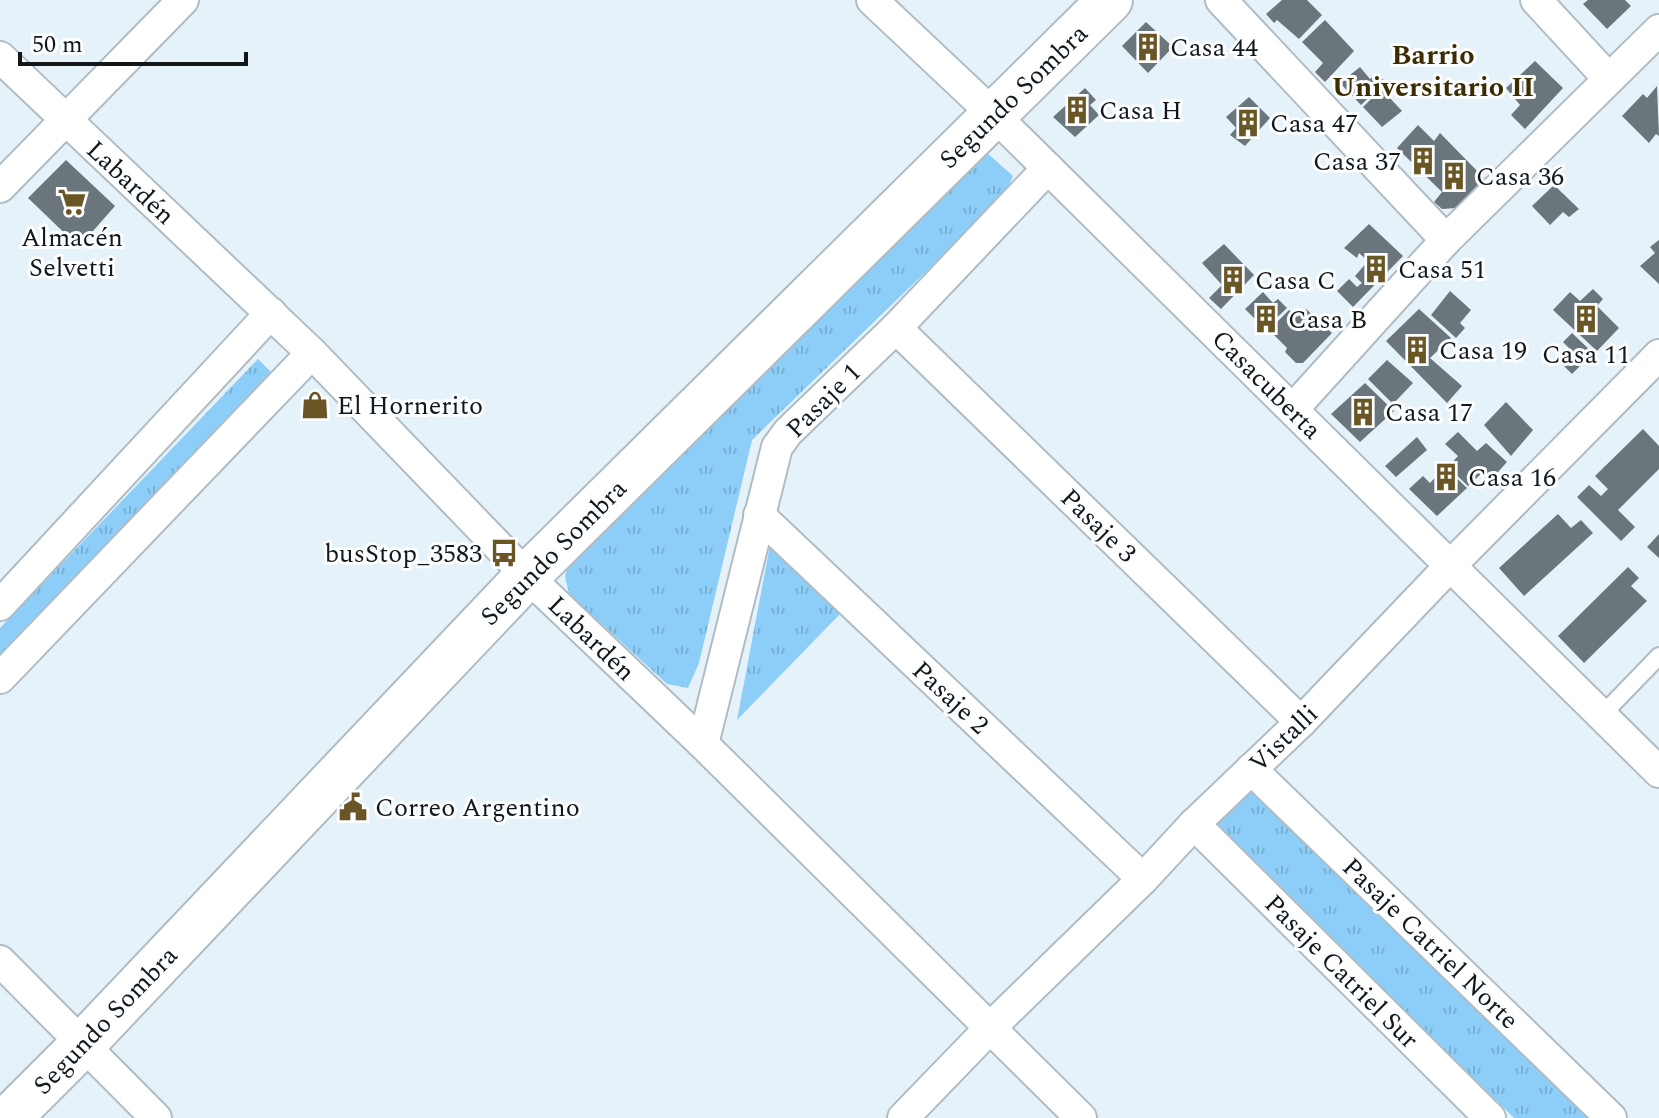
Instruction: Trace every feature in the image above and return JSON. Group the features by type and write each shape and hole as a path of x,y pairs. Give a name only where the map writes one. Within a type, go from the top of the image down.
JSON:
{"street":[{"path":"0,187 183,0"},
{"name":"Casacuberta","path":"872,0 993,114 1659,772"},
{"name":"Segundo Sombra","path":"9,1118 527,576 1110,0"},
{"path":"1221,0 1446,240"},
{"path":"1536,0 1608,78"},
{"path":"1293,409 1446,240 1659,30"},
{"name":"Labardén","path":"0,57 312,353 527,576 703,744 1081,1118"},
{"name":"Pasaje 1","path":"703,744 777,447 788,432 896,328 1048,168"},
{"path":"0,605 271,313"},
{"name":"Pasaje 3","path":"896,328 1301,722"},
{"path":"0,678 312,353"},
{"name":"Vistalli","path":"903,1118 1143,879 1194,824 1301,722 1659,355"},
{"name":"Pasaje 2","path":"759,515 1143,879"},
{"name":"Pasaje Catriel Norte","path":"1251,769 1611,1118"},
{"name":"Pasaje Catriel Sur","path":"1194,824 1490,1118"},
{"path":"0,961 156,1118"}],"lane":[{"path":"1601,716 1659,656"}],"green space":[{"path":"985,151 1013,176 1005,195 752,440 699,663 688,688 667,684 569,594 565,576 570,561"},
{"path":"258,359 271,372 0,654 0,628"},
{"path":"770,545 840,614 737,720"},
{"path":"1253,785 1593,1118 1514,1118 1214,824"}],"building":[{"path":"1282,0 1307,0 1322,15 1299,39 1266,14"},
{"path":"1588,0 1625,0 1631,6 1607,29 1583,4"},
{"path":"1325,20 1354,51 1325,82 1315,72 1323,63 1302,42"},
{"name":"Casa 44","path":"1146,22 1173,47 1148,73 1122,46"},
{"path":"1535,61 1563,88 1525,129 1511,115 1520,105 1506,88"},
{"path":"1360,67 1370,79 1377,73 1385,82 1361,105 1340,83"},
{"path":"1386,84 1394,92 1389,97 1402,111 1382,127 1363,107"},
{"path":"1657,86 1659,136 1656,134 1649,143 1622,116 1643,94 1647,98"},
{"name":"Casa H","path":"1085,88 1096,100 1090,105 1099,115 1075,137 1053,117"},
{"name":"Casa 47","path":"1249,97 1270,118 1245,146 1230,135 1236,128 1226,117"},
{"name":"Casa 36","path":"1418,125 1434,141 1440,133 1484,178 1456,208 1442,209 1434,202 1442,192 1397,148"},
{"name":"Almacén Selvetti","path":"66,160 115,206 79,247 28,198"},
{"path":"1554,185 1579,209 1569,217 1563,212 1550,225 1532,206"},
{"name":"Casa 51","path":"1369,224 1403,256 1353,307 1337,291 1349,279 1357,287 1362,283 1355,276 1368,261 1359,253 1357,258 1344,248"},
{"path":"1659,240 1659,284 1640,266 1655,253 1650,247"},
{"name":"Casa C","path":"1224,244 1254,275 1221,309 1209,298 1222,285 1202,263"},
{"name":"Casa 11","path":"1593,289 1603,299 1597,306 1619,328 1597,351 1553,310 1570,292 1580,301"},
{"path":"1450,291 1471,310 1460,323 1465,328 1456,338 1431,315"},
{"name":"Casa B","path":"1263,292 1273,303 1278,299 1287,308 1265,329 1245,309"},
{"path":"1306,309 1332,333 1303,363 1296,363 1285,352 1287,348 1269,330 1289,310 1297,317"},
{"name":"Casa 19","path":"1419,309 1451,338 1430,358 1462,386 1447,403 1386,341"},
{"path":"1572,333 1593,353 1572,374 1557,359 1569,348 1563,342"},
{"path":"1387,360 1413,383 1393,404 1368,379"},
{"name":"Casa 17","path":"1365,383 1394,411 1360,442 1331,414"},
{"path":"1506,402 1533,430 1511,456 1484,425"},
{"path":"1643,429 1659,446 1659,469 1618,510 1635,527 1621,541 1577,497 1589,485 1601,496 1608,489 1595,476"},
{"path":"1458,432 1477,451 1486,443 1507,462 1489,482 1481,474 1468,486 1448,467 1458,456 1445,444"},
{"path":"1417,437 1427,450 1396,477 1385,466"},
{"name":"Casa 16","path":"1445,467 1467,488 1437,516 1409,489 1423,476 1430,483"},
{"path":"1558,514 1571,528 1581,520 1593,533 1524,596 1499,568"},
{"path":"1659,534 1659,558 1647,547"},
{"path":"1628,567 1639,578 1631,586 1647,601 1584,663 1558,636"}],"place":[{"name":"Casa 44","path":"1148,47"},
{"name":"Casa H","path":"1077,110"},
{"name":"Casa 47","path":"1248,123"},
{"name":"Casa 37","path":"1423,161"},
{"name":"Casa 36","path":"1454,176"},
{"name":"Almacén Selvetti","path":"72,202"},
{"name":"Casa 51","path":"1376,269"},
{"name":"Casa C","path":"1233,280"},
{"name":"Casa B","path":"1266,319"},
{"name":"Casa 11","path":"1586,319"},
{"name":"Casa 19","path":"1417,350"},
{"name":"El Hornerito","path":"315,405"},
{"name":"Casa 17","path":"1363,412"},
{"name":"Casa 16","path":"1446,477"},
{"name":"busStop_3583","path":"504,553"},
{"name":"Correo Argentino","path":"353,807"}],"district":[{"name":"Barrio Universitario II","path":"1433,70"}]}
